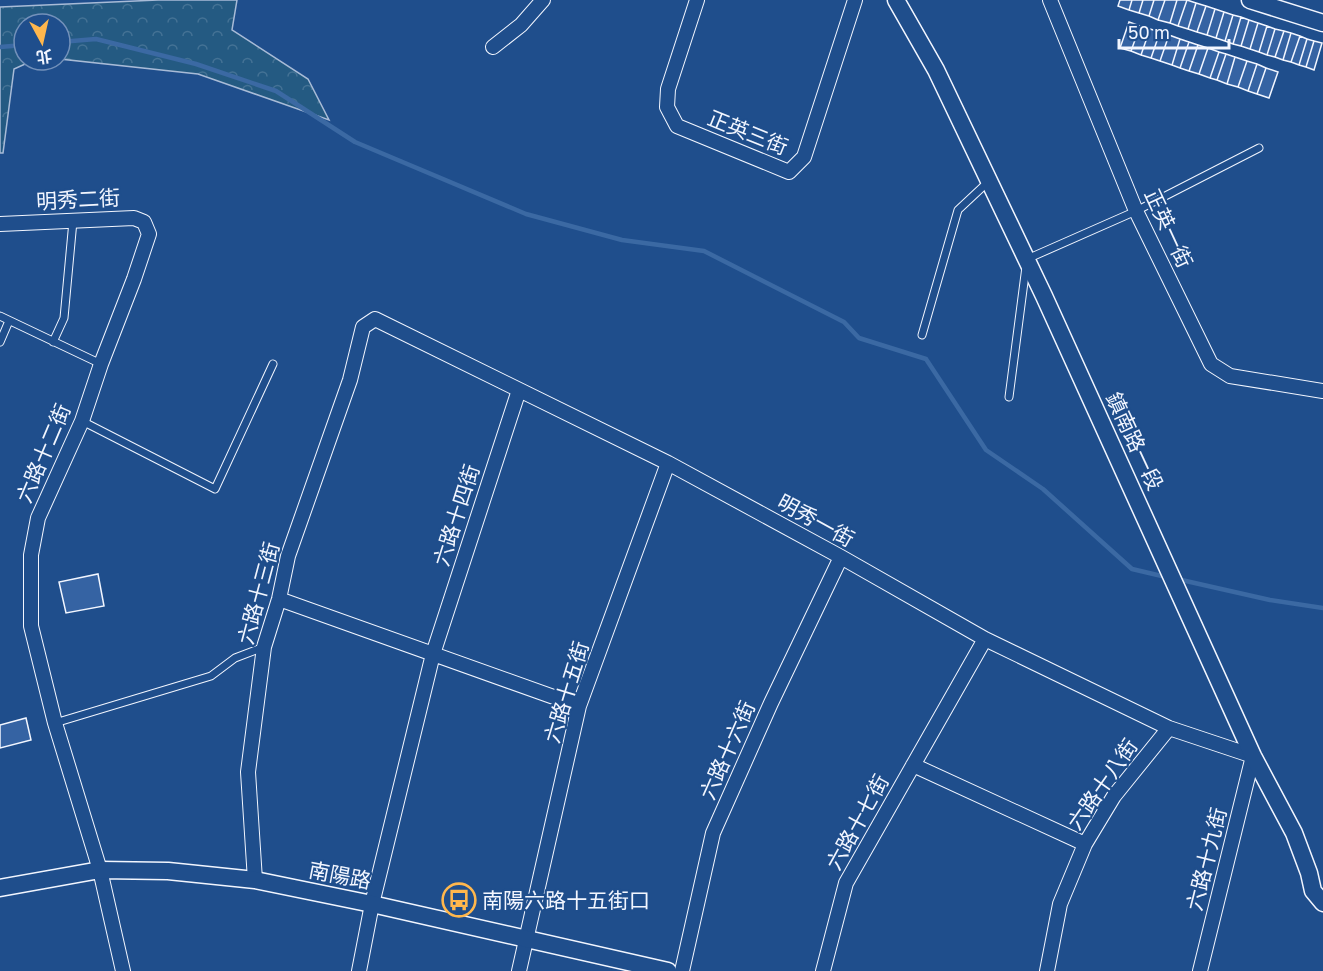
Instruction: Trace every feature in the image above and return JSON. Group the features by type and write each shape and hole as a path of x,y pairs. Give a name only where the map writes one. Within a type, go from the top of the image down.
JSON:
{"street":[{"path":"493,47 521,25 543,0"},
{"name":"正英三街","path":"697,0 668,89 667,107 677,126 789,172 804,157 855,0"},
{"name":"鎮南路一段","path":"896,0 936,70 1027,260 1253,756 1294,833 1310,873 1312,891 1323,903"},
{"name":"正英一街","path":"1050,0 1136,211 1211,364 1230,376 1323,391"},
{"path":"1250,0 1323,23"},
{"name":"明秀二街","path":"0,224 134,218 144,222 149,234"},
{"name":"六路十二街","path":"123,971 100,870 55,723 31,626 31,555 38,518 82,421 149,234"},
{"name":"明秀一街","path":"363,327 375,319 668,463 985,639 1169,728 1253,756"},
{"name":"六路十三街","path":"255,880 248,772 264,647 279,599 288,556 350,380 363,327"},
{"name":"六路十四街","path":"359,971 372,904 433,654 519,390"},
{"name":"六路十五街","path":"519,971 579,706 668,463"},
{"name":"六路十六街","path":"682,971 713,833 771,703 841,557"},
{"path":"279,599 579,706"},
{"name":"六路十七街","path":"823,971 846,883 985,639"},
{"name":"六路十八街","path":"1047,971 1060,904 1085,844 1114,796 1169,728"},
{"name":"六路十九街","path":"1200,971 1253,756"},
{"name":"六路十七街","path":"913,765 1085,844"},
{"name":"南陽路","path":"0,888 100,870 168,871 255,880 668,971"}],"lane":[{"path":"1009,397 1027,260 1136,211 1259,148"},
{"path":"922,335 958,210 989,181"},
{"path":"53,342 64,318 74,220"},
{"path":"0,316 101,364"},
{"path":"0,342 9,321"},
{"path":"82,421 215,489 273,364"},
{"path":"55,723 211,676 235,658 264,647"}],"green space":[{"path":"158,0 237,0 232,30 308,79 329,120 198,74 72,60 72,12 12,12 14,72 3,153 0,153 0,7"}],"building":[{"path":"1120,0 1132,0 1129,10 1118,6"},
{"path":"1132,0 1143,0 1139,13 1129,10"},
{"path":"1143,0 1154,0 1149,16 1139,13"},
{"path":"1154,0 1165,0 1158,20 1149,16"},
{"path":"1165,0 1177,0 1170,23 1158,20"},
{"path":"1177,0 1187,0 1178,26 1170,23"},
{"path":"1187,0 1196,3 1188,29 1178,26"},
{"path":"1196,3 1206,6 1197,32 1188,29"},
{"path":"1206,6 1215,9 1207,35 1197,32"},
{"path":"1215,9 1224,12 1216,38 1207,35"},
{"path":"1224,12 1233,15 1225,41 1216,38"},
{"path":"1233,15 1241,17 1233,44 1225,41"},
{"path":"1241,17 1249,20 1241,46 1233,44"},
{"path":"1249,20 1258,23 1250,49 1241,46"},
{"path":"1129,22 1140,26 1131,51 1120,48"},
{"path":"1258,23 1267,26 1259,52 1250,49"},
{"path":"1140,26 1150,29 1141,55 1131,51"},
{"path":"1267,26 1275,29 1267,55 1259,52"},
{"path":"1150,29 1160,32 1151,58 1141,55"},
{"path":"1275,29 1284,31 1275,57 1267,55"},
{"path":"1284,31 1291,33 1283,60 1275,57"},
{"path":"1160,32 1169,35 1160,61 1151,58"},
{"path":"1291,33 1300,36 1291,62 1283,60"},
{"path":"1169,35 1180,39 1172,65 1160,61"},
{"path":"1300,36 1307,39 1299,65 1291,62"},
{"path":"1180,39 1189,42 1180,68 1172,65"},
{"path":"1307,39 1314,41 1306,67 1299,65"},
{"path":"1314,41 1322,43 1314,70 1306,67"},
{"path":"1189,42 1198,45 1189,71 1180,68"},
{"path":"1198,45 1208,48 1199,74 1189,71"},
{"path":"1208,48 1219,52 1210,78 1199,74"},
{"path":"1219,52 1226,54 1217,80 1210,78"},
{"path":"1226,54 1235,57 1227,84 1217,80"},
{"path":"1235,57 1247,61 1238,87 1227,84"},
{"path":"1247,61 1257,64 1248,91 1238,87"},
{"path":"1257,64 1266,68 1257,94 1248,91"},
{"path":"1266,68 1278,72 1269,98 1257,94"},
{"path":"98,574 104,606 66,613 59,582"},
{"path":"26,718 31,740 0,748 0,725"}],"waterway":[{"path":"72,41 96,39 196,64 276,91 355,142 526,214 622,240 704,251 844,322 859,338 926,359 986,450 1043,489 1132,569 1166,577"},
{"path":"0,47 12,46"},
{"path":"1177,579 1270,600 1323,608"}],"place":[{"name":"南陽六路十五街口","path":"459,900"}]}
